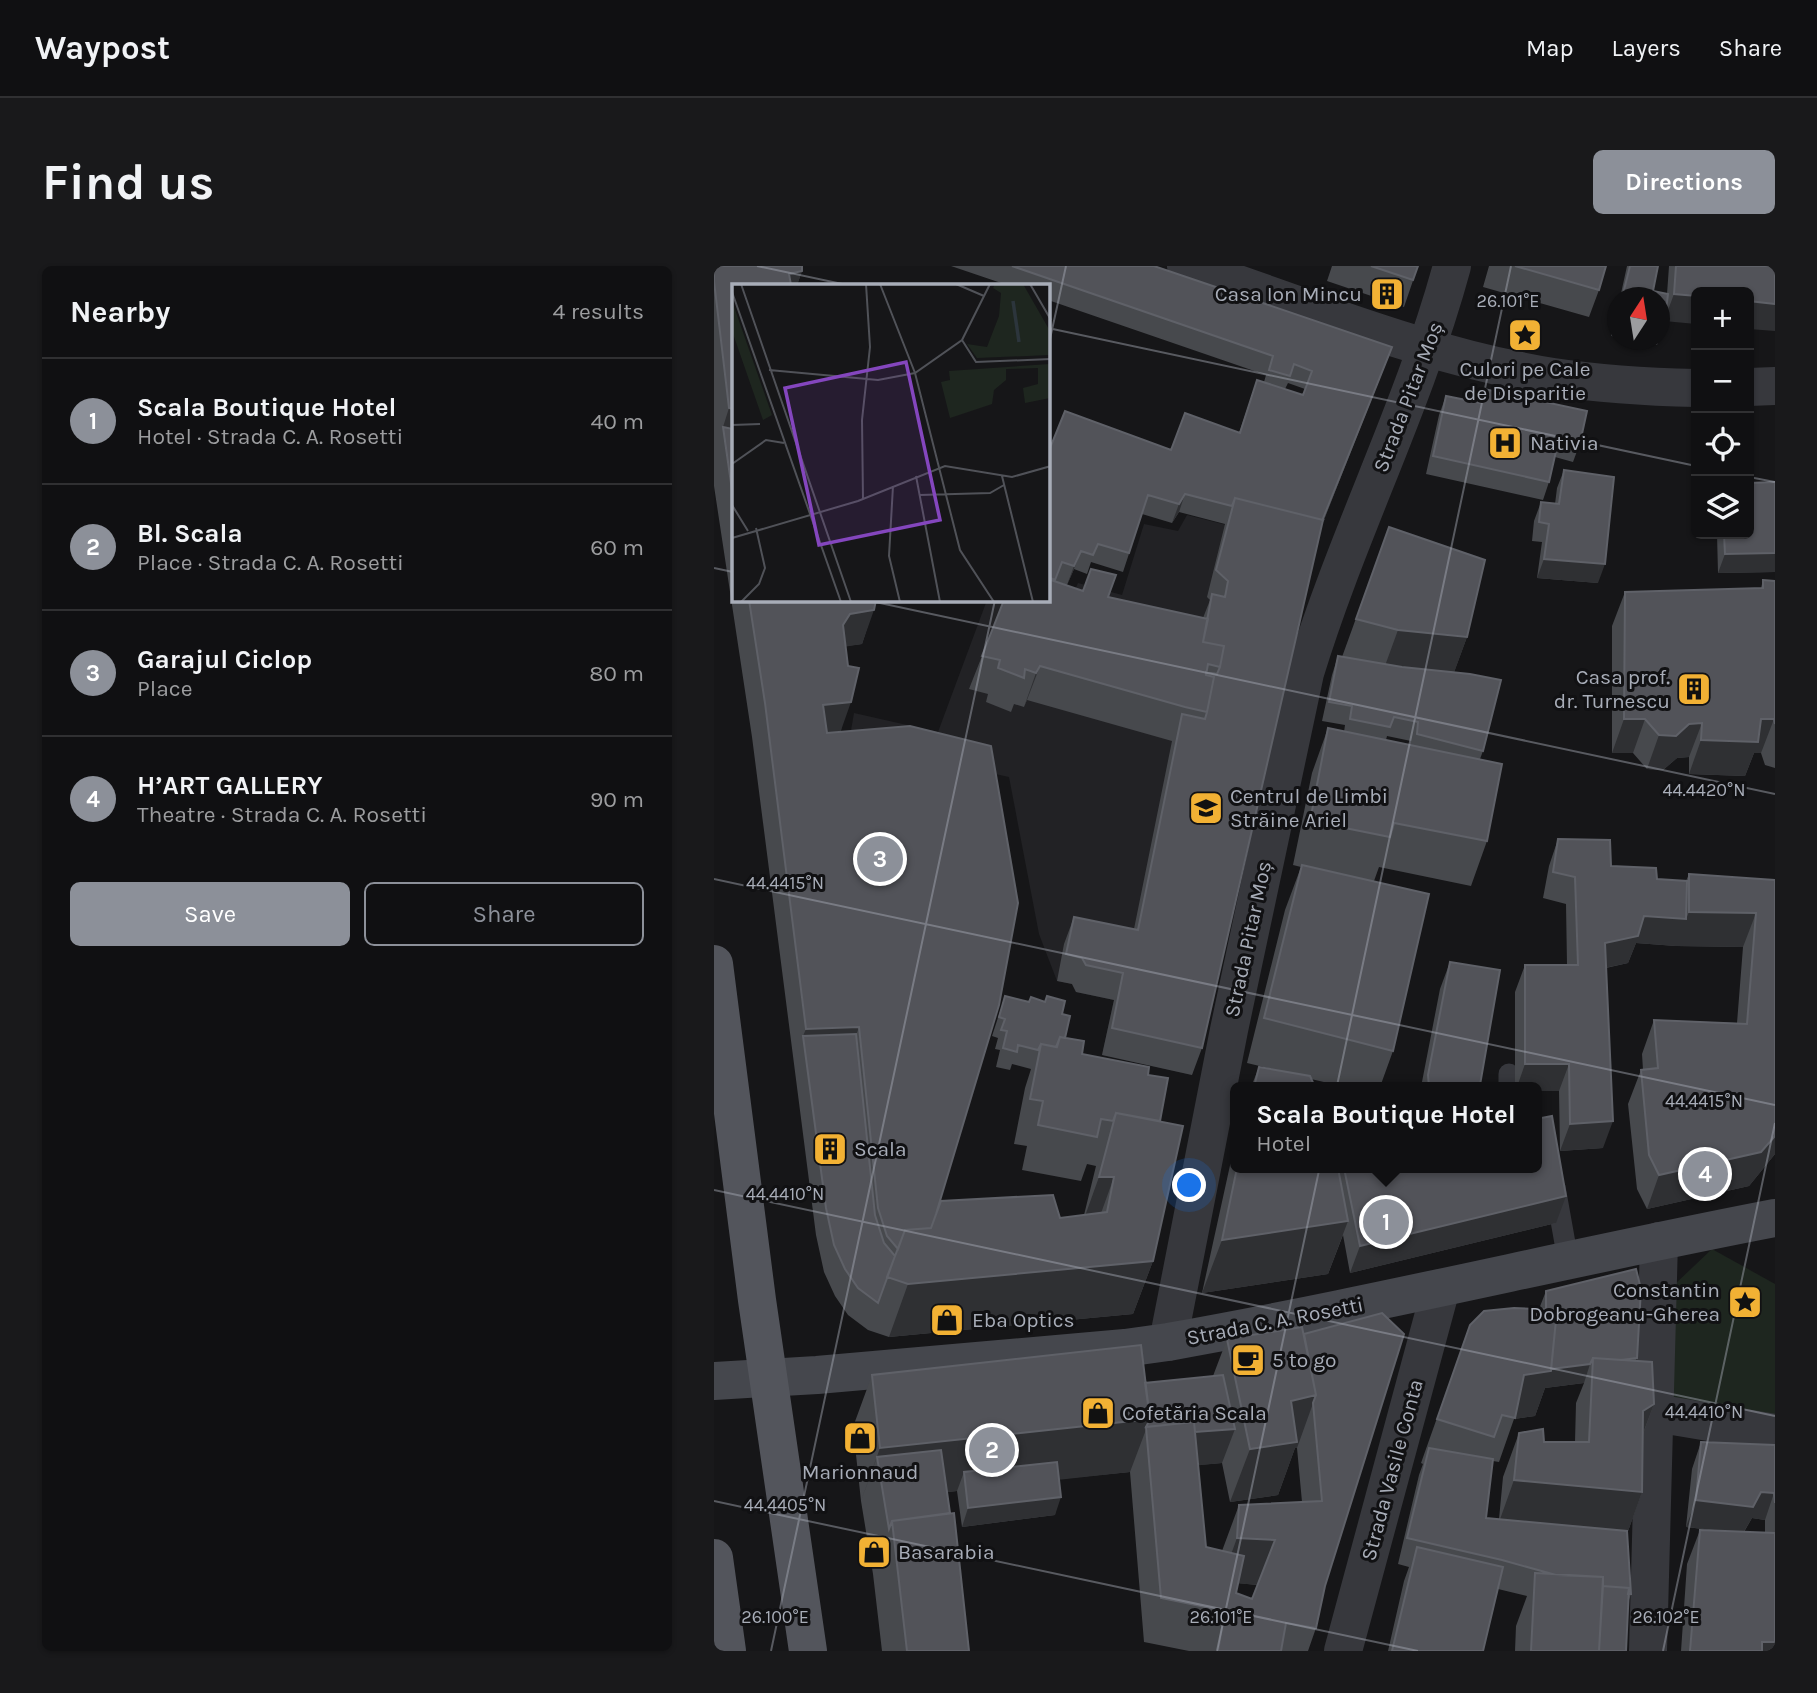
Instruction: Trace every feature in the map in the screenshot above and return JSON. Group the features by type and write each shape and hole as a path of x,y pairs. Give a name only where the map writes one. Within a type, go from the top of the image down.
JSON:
{"main road":[{"path":"714,964 808,1651"},
{"path":"714,1558 727,1651"}],"street":[{"path":"1186,266 1428,347 1552,377 1611,384 1691,387"},
{"name":"Strada Pitar Moș","path":"1168,1342 1229,1030 1305,673 1321,622 1428,347 1452,266"},
{"path":"1754,387 1775,386"},
{"name":"Strada C. A. Rosetti","path":"714,1381 769,1379 1125,1349 1441,1288 1775,1218"},
{"path":"1648,1651 1659,1241"},
{"name":"Strada Vasile Conta","path":"1343,1651 1441,1288"},
{"path":"1655,1413 1775,1433"}],"lane":[{"path":"1552,1172 1568,1260"}],"shaded area":[{"path":"1187,515 1313,547 1192,1075 1102,1055 1114,1000 1076,992 1072,984 1057,981 1039,934 1009,777 849,742 854,713 938,732 986,602 1040,602 1065,613 1078,583 1122,595 1144,524 1178,531"},
{"path":"1712,1249 1775,1284 1775,1419 1672,1404 1673,1286"}],"building":[{"path":"714,266 802,266 802,271 789,274 791,284 732,284 732,409 729,408"},
{"path":"1012,266 1154,266 1392,347 1322,520 1235,498 1232,506 1185,494 1179,504 1148,495 1129,553 1098,544 1093,555 1081,551 1074,566 1062,562 1055,580 1050,578 1050,448 1065,411 1171,450 1185,413 1240,433 1257,380 1303,395 1312,371 1294,364 1290,376 1269,370 1273,356"},
{"path":"1371,266 1418,266 1413,280"},
{"path":"1515,266 1606,266 1599,290"},
{"path":"1630,266 1658,266 1654,287 1625,287"},
{"path":"1676,266 1775,266 1775,304 1754,302 1754,287 1691,287 1691,296 1674,294"},
{"name":"Nativia","path":"1484,389 1587,411 1580,443 1559,438 1549,482 1433,456 1446,396 1481,403"},
{"path":"723,427 732,429 732,490"},
{"path":"1564,470 1614,477 1605,564 1544,559 1549,524 1539,522 1541,502 1559,504"},
{"path":"1775,482 1775,553 1725,554 1724,539 1754,539 1754,483"},
{"name":"Centrul de Limbi Străine Ariel","path":"1235,498 1323,520 1202,1048 1112,1028 1123,973 1086,965 1082,958 1066,954 1074,917 1138,930 1182,714 1205,719 1214,677 1206,675 1206,672 1217,674 1220,667 1224,646 1203,642 1212,594 1225,597 1228,581 1216,570"},
{"path":"1389,527 1485,560 1467,637 1398,630 1356,619"},
{"path":"1091,569 1116,575 1108,597 1208,619 1203,642 1224,646 1220,667 1208,664 1206,675 1214,677 1207,712 1040,666 1036,673 1025,669 1024,678 998,668 1000,660 982,656 1003,602 1050,602 1050,580 1083,591"},
{"name":"Casa prof. dr. Turnescu","path":"1763,580 1775,581 1775,724 1774,719 1761,719 1758,742 1701,740 1702,723 1689,724 1676,736 1659,735 1645,719 1624,719 1625,592 1763,588"},
{"path":"749,602 876,602 874,610 850,614 843,625 848,666 859,668 851,702 823,705 827,733 910,726 991,746 1018,903 999,1005 936,1214 931,1228 905,1230 898,1249 887,1236 878,1208 859,1027 806,1029 765,703"},
{"path":"1338,656 1501,680 1483,751 1417,734 1418,722 1394,717 1390,727 1350,719 1352,706 1329,702"},
{"path":"1328,728 1502,764 1487,841 1394,823 1390,837 1310,821"},
{"path":"1558,839 1610,840 1611,866 1656,868 1657,879 1687,881 1686,919 1644,916 1638,936 1605,943 1613,1121 1570,1124 1569,1064 1525,1064 1525,965 1578,965 1575,877 1553,872"},
{"path":"1302,865 1429,894 1393,1051 1264,1018"},
{"path":"1689,874 1775,880 1775,1136 1761,1152 1659,1175 1649,1155 1641,1070 1658,1068 1654,1020 1747,1024 1756,913 1689,912"},
{"path":"1450,962 1500,970 1481,1082 1429,1082"},
{"path":"1005,996 1029,1002 1031,997 1045,1002 1047,996 1065,1001 1062,1014 1070,1016 1065,1038 1060,1037 1056,1047 1041,1044 1038,1050 1018,1045 1017,1052 1003,1048 1007,1031 1001,1030 1005,1019 999,1017"},
{"name":"Scala","path":"856,1034 875,1215 884,1243 895,1256 878,1303 858,1288 834,1245 826,1208 803,1036"},
{"path":"1060,1037 1084,1041 1082,1054 1149,1067 1148,1075 1168,1078 1160,1121 1116,1113 1113,1121 1101,1119 1097,1137 1038,1125 1043,1101 1030,1099 1041,1044 1057,1047"},
{"path":"1259,1067 1310,1076 1313,1082 1255,1082"},
{"path":"1116,1113 1183,1126 1153,1261 908,1284 887,1277 905,1230 931,1228 941,1201 1053,1195 1060,1218 1107,1212 1114,1177 1099,1177"},
{"path":"1552,1116 1566,1196 1360,1246 1345,1173 1542,1173 1542,1118"},
{"path":"1236,1173 1339,1173 1348,1221 1222,1240"},
{"path":"1636,1269 1641,1289 1637,1358 1593,1358 1590,1364 1551,1369 1557,1310 1546,1309 1546,1291"},
{"path":"1514,1308 1557,1310 1551,1371 1524,1375 1515,1418 1502,1415 1494,1437 1437,1419 1470,1325 1484,1311"},
{"path":"1382,1313 1404,1334 1325,1586 1316,1628 1286,1623 1281,1651 1218,1651 1225,1611 1161,1598 1146,1427 1194,1422 1206,1547 1244,1556 1236,1593 1252,1599 1275,1540 1237,1538 1239,1505 1322,1501 1313,1403 1316,1395 1304,1334"},
{"path":"1302,1327 1316,1395 1291,1401 1297,1442 1250,1449 1227,1339"},
{"path":"1141,1345 1150,1419 880,1448 872,1375"},
{"path":"1593,1358 1652,1362 1654,1404 1643,1411 1642,1492 1514,1480 1519,1433 1543,1429 1544,1442 1589,1442"},
{"path":"1223,1375 1235,1429 1195,1432 1194,1422 1146,1427 1150,1419 1145,1383"},
{"path":"1701,1442 1775,1445 1775,1503 1774,1493 1761,1492 1753,1507 1696,1500"},
{"path":"1429,1448 1493,1459 1486,1518 1627,1531 1631,1594 1628,1594 1629,1588 1603,1586 1603,1577 1556,1575 1407,1538"},
{"path":"941,1450 950,1513 892,1521 889,1529 877,1457"},
{"path":"1057,1462 1061,1497 968,1508 964,1472"},
{"path":"954,1513 969,1651 907,1651 892,1521"},
{"path":"1700,1530 1775,1533 1775,1642 1762,1642 1762,1651 1690,1651"},
{"path":"1417,1547 1503,1567 1483,1651 1392,1651"},
{"path":"1535,1573 1603,1577 1599,1651 1531,1651"},
{"path":"1603,1586 1629,1588 1626,1651 1599,1651"}],"place":[{"name":"Casa Ion Mincu","path":"1387,294"},
{"name":"Culori pe Cale de Disparitie","path":"1525,335"},
{"name":"Nativia","path":"1505,443"},
{"name":"Casa prof. dr. Turnescu","path":"1694,689"},
{"name":"Centrul de Limbi Străine Ariel","path":"1206,808"},
{"name":"Garajul Ciclop","path":"880,859"},
{"name":"Scala","path":"830,1149"},
{"name":"H’ART GALLERY","path":"1705,1174"},
{"name":"Scala Boutique Hotel","path":"1386,1222"},
{"name":"Constantin Dobrogeanu-Gherea","path":"1745,1302"},
{"name":"Eba Optics","path":"947,1320"},
{"name":"5 to go","path":"1248,1360"},
{"name":"Cofetăria Scala","path":"1098,1413"},
{"name":"Marionnaud","path":"860,1438"},
{"name":"Bl. Scala","path":"992,1450"},
{"name":"Basarabia","path":"874,1552"}]}
